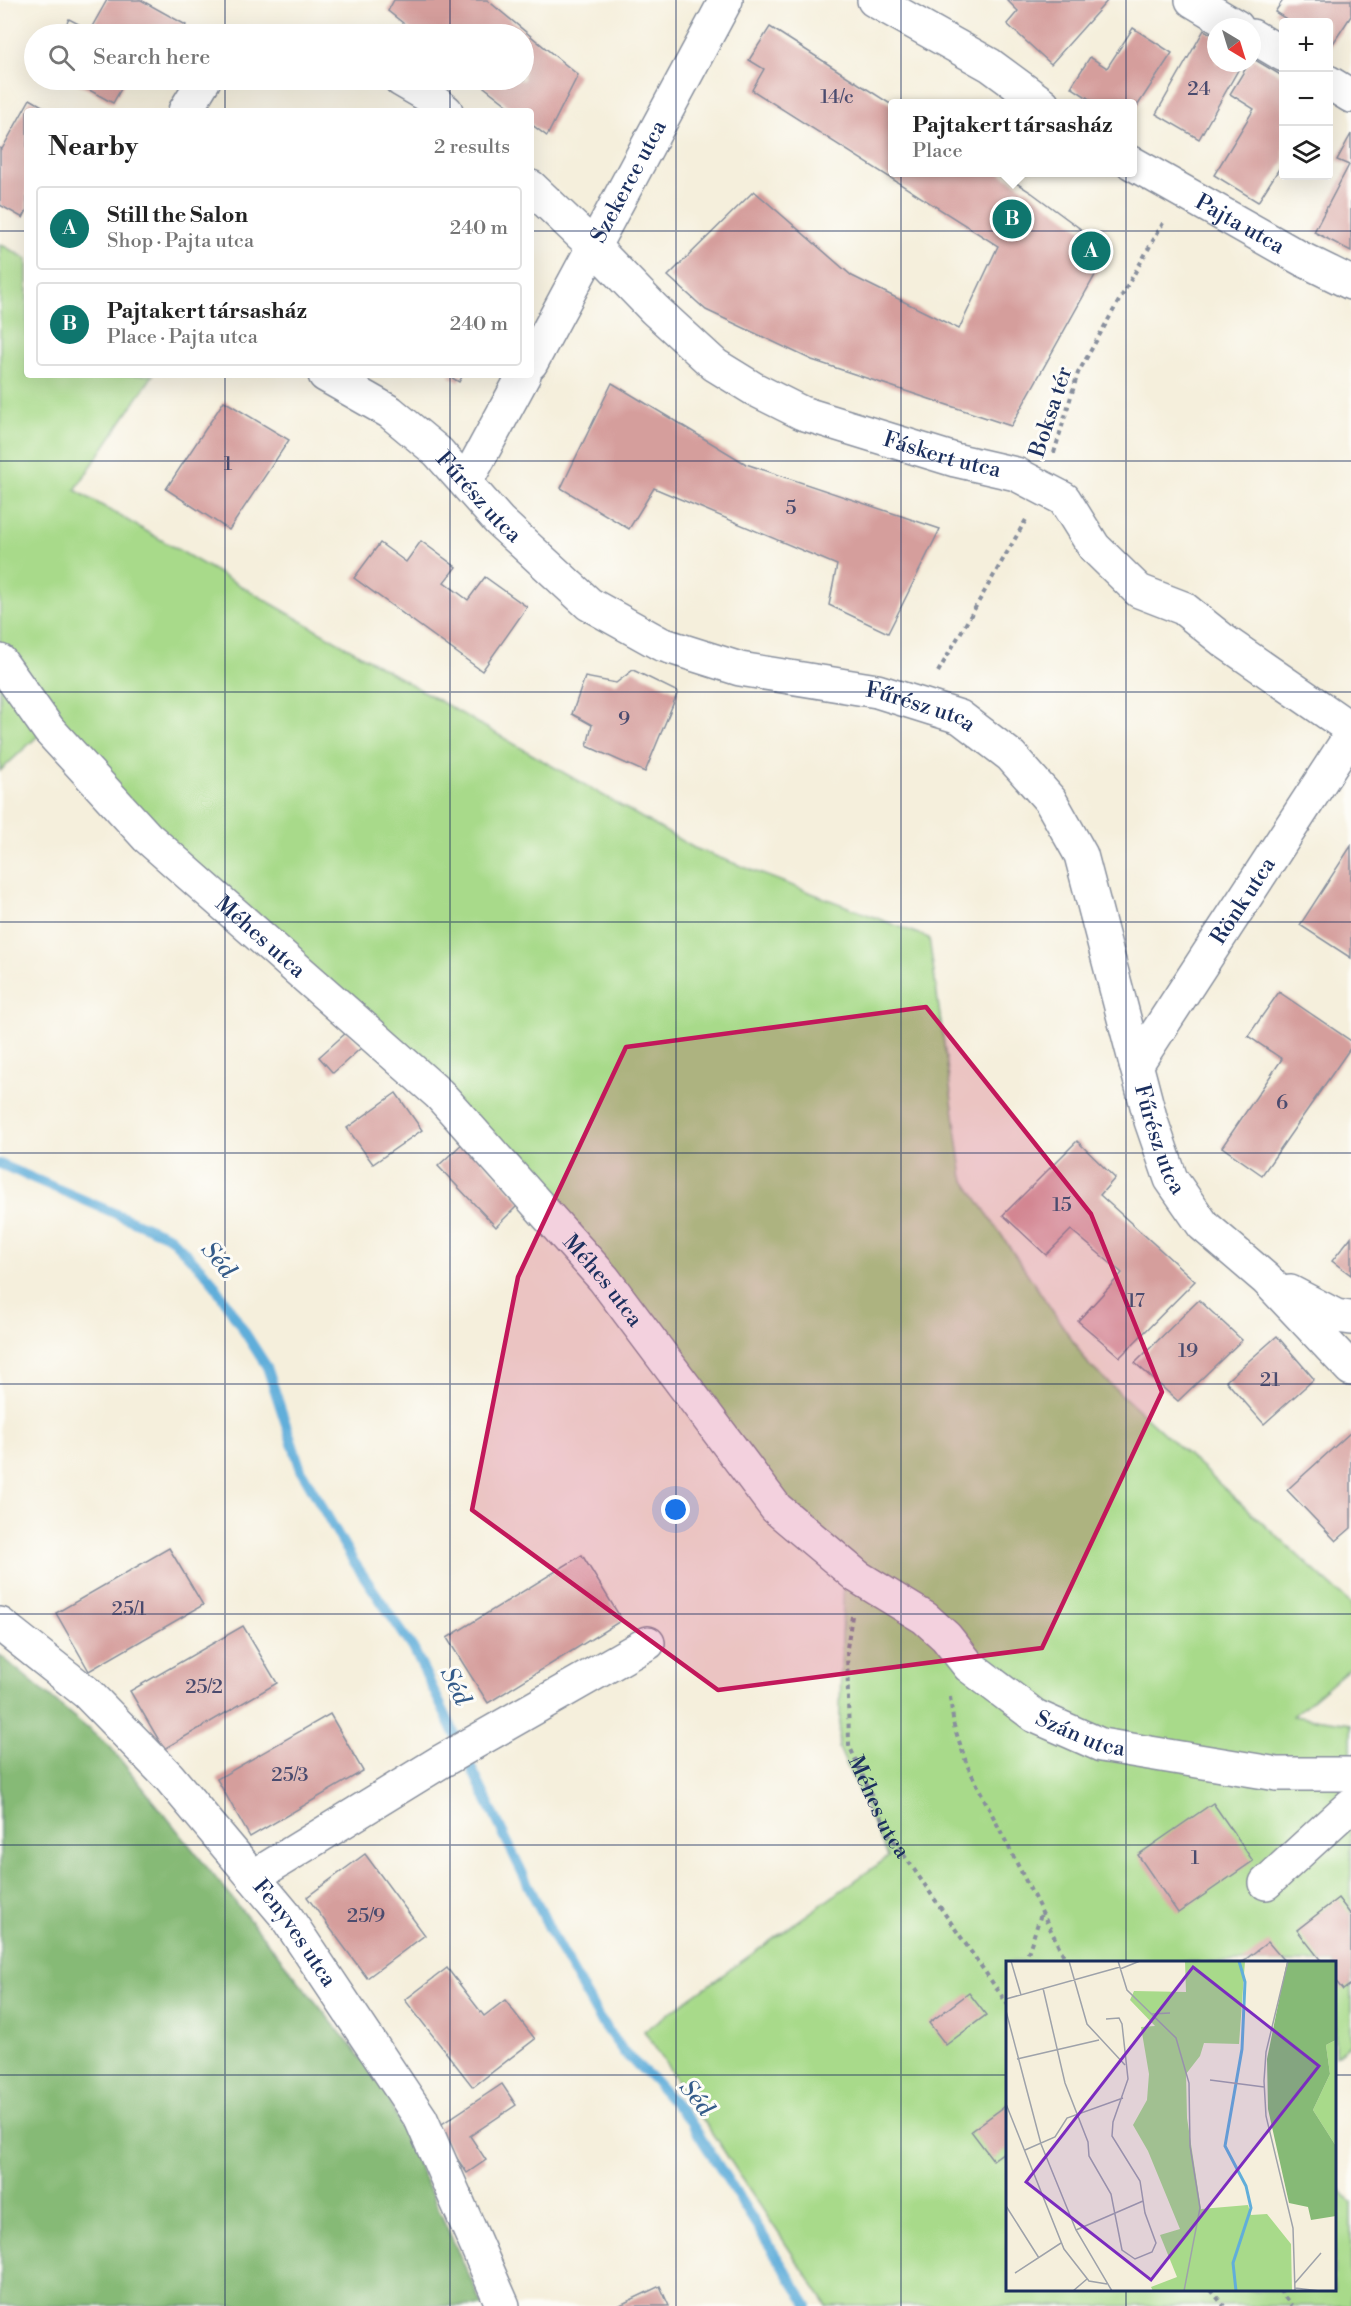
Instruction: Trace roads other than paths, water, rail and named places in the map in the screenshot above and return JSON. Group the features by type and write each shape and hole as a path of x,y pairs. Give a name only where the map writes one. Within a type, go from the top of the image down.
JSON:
{"street":[{"name":"Szekerce utca","path":"534,357 726,0"},
{"path":"874,0 990,65 1036,99"},
{"path":"1192,0 1222,18"},
{"path":"1261,41 1279,52"},
{"path":"1333,85 1351,96"},
{"path":"187,108 198,90"},
{"path":"418,90 442,108"},
{"name":"Pajta utca","path":"1137,166 1302,259 1351,282"},
{"name":"Fáskert utca","path":"534,190 715,366 802,414 955,460 1016,474 1064,499 1094,548 1139,591 1183,608 1224,641 1351,729"},
{"name":"Fűrész utca","path":"330,378 390,412 438,452 499,521 589,604 661,644 740,669 877,691 920,703 960,717 1011,756 1050,800 1081,855 1150,1121 1171,1179 1203,1225 1266,1279 1351,1369"},
{"path":"466,482 522,378"},
{"name":"Méhes utca","path":"0,661 49,730 147,837 438,1094 604,1279 777,1508 858,1577"},
{"name":"Rönk utca","path":"1136,1065 1351,735"},
{"name":"Fűrész utca","path":"1266,1279 1336,1316 1351,1318"},
{"name":"Szán utca","path":"858,1577 925,1618 946,1637 969,1666 1035,1716 1101,1745 1277,1774 1351,1774"},
{"name":"Fenyves utca","path":"0,1624 87,1692 169,1777 285,1915 421,2119 503,2306"},
{"path":"253,1877 440,1762 648,1643"},
{"path":"1266,1883 1351,1805"}],"waterway":[{"name":"Séd","path":"0,1164 170,1237 210,1278 267,1367 301,1470 352,1559 413,1648 555,1940 599,2018 625,2054 653,2079 690,2121 808,2306"}],"place":[{"name":"Pajtakert társasház","path":"1012,219"},
{"name":"Still the Salon","path":"1091,251"}]}
